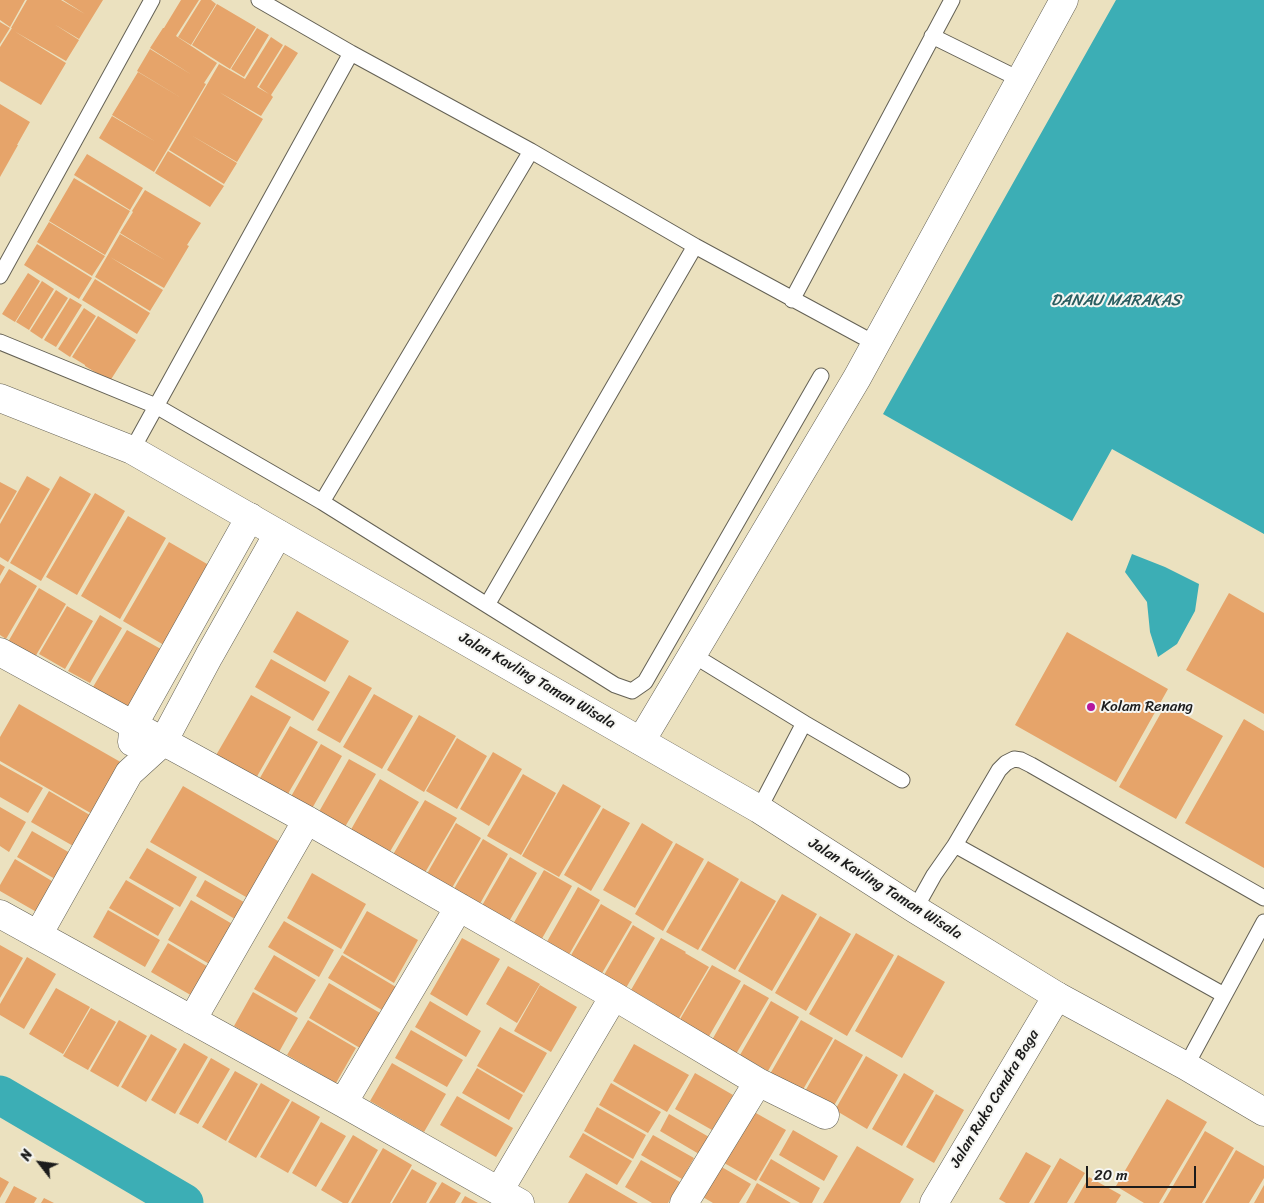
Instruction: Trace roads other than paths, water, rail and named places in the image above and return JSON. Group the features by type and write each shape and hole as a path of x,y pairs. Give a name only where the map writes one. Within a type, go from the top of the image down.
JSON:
{"street":[{"path":"641,741 857,378 1064,0"},
{"name":"Jalan Kavling Taman Wisala","path":"0,398 132,450 758,809 915,909 1057,996 1186,1066 1264,1112"},
{"path":"129,773 134,724 250,517"},
{"path":"38,935 129,773 163,742 278,534"},
{"path":"0,652 306,820 614,996 758,1082 825,1116"},
{"path":"192,1020 306,820"},
{"path":"343,1103 459,908"},
{"path":"0,914 509,1197 614,996"},
{"name":"Jalan Ruko Candra Baga","path":"934,1203 1057,996"},
{"path":"684,1203 758,1082"}],"lane":[{"path":"0,276 152,0"},
{"path":"260,0 351,53 531,151 695,246 876,344"},
{"path":"792,300 952,0"},
{"path":"932,36 1021,80"},
{"path":"132,450 351,53"},
{"path":"322,502 531,151"},
{"path":"487,605 695,246"},
{"path":"0,342 156,406 322,502 615,685 632,691 645,682 821,376"},
{"path":"692,655 902,780"},
{"path":"758,809 804,723"},
{"path":"915,909 999,770 1006,763 1014,759 1031,764 1264,898"},
{"path":"955,845 1224,995"},
{"path":"1186,1066 1264,922"}],"water":[{"name":"DANAU MARAKAS","path":"1116,0 1264,0 1264,534 1112,449 1072,521 883,414"},
{"name":"Kolam Renang","path":"1132,554 1165,567 1199,584 1195,611 1177,644 1158,657 1150,632 1147,602 1125,572"}],"waterway":[{"path":"0,1095 184,1203"}],"place":[{"name":"Kolam Renang","path":"1091,707"}]}
